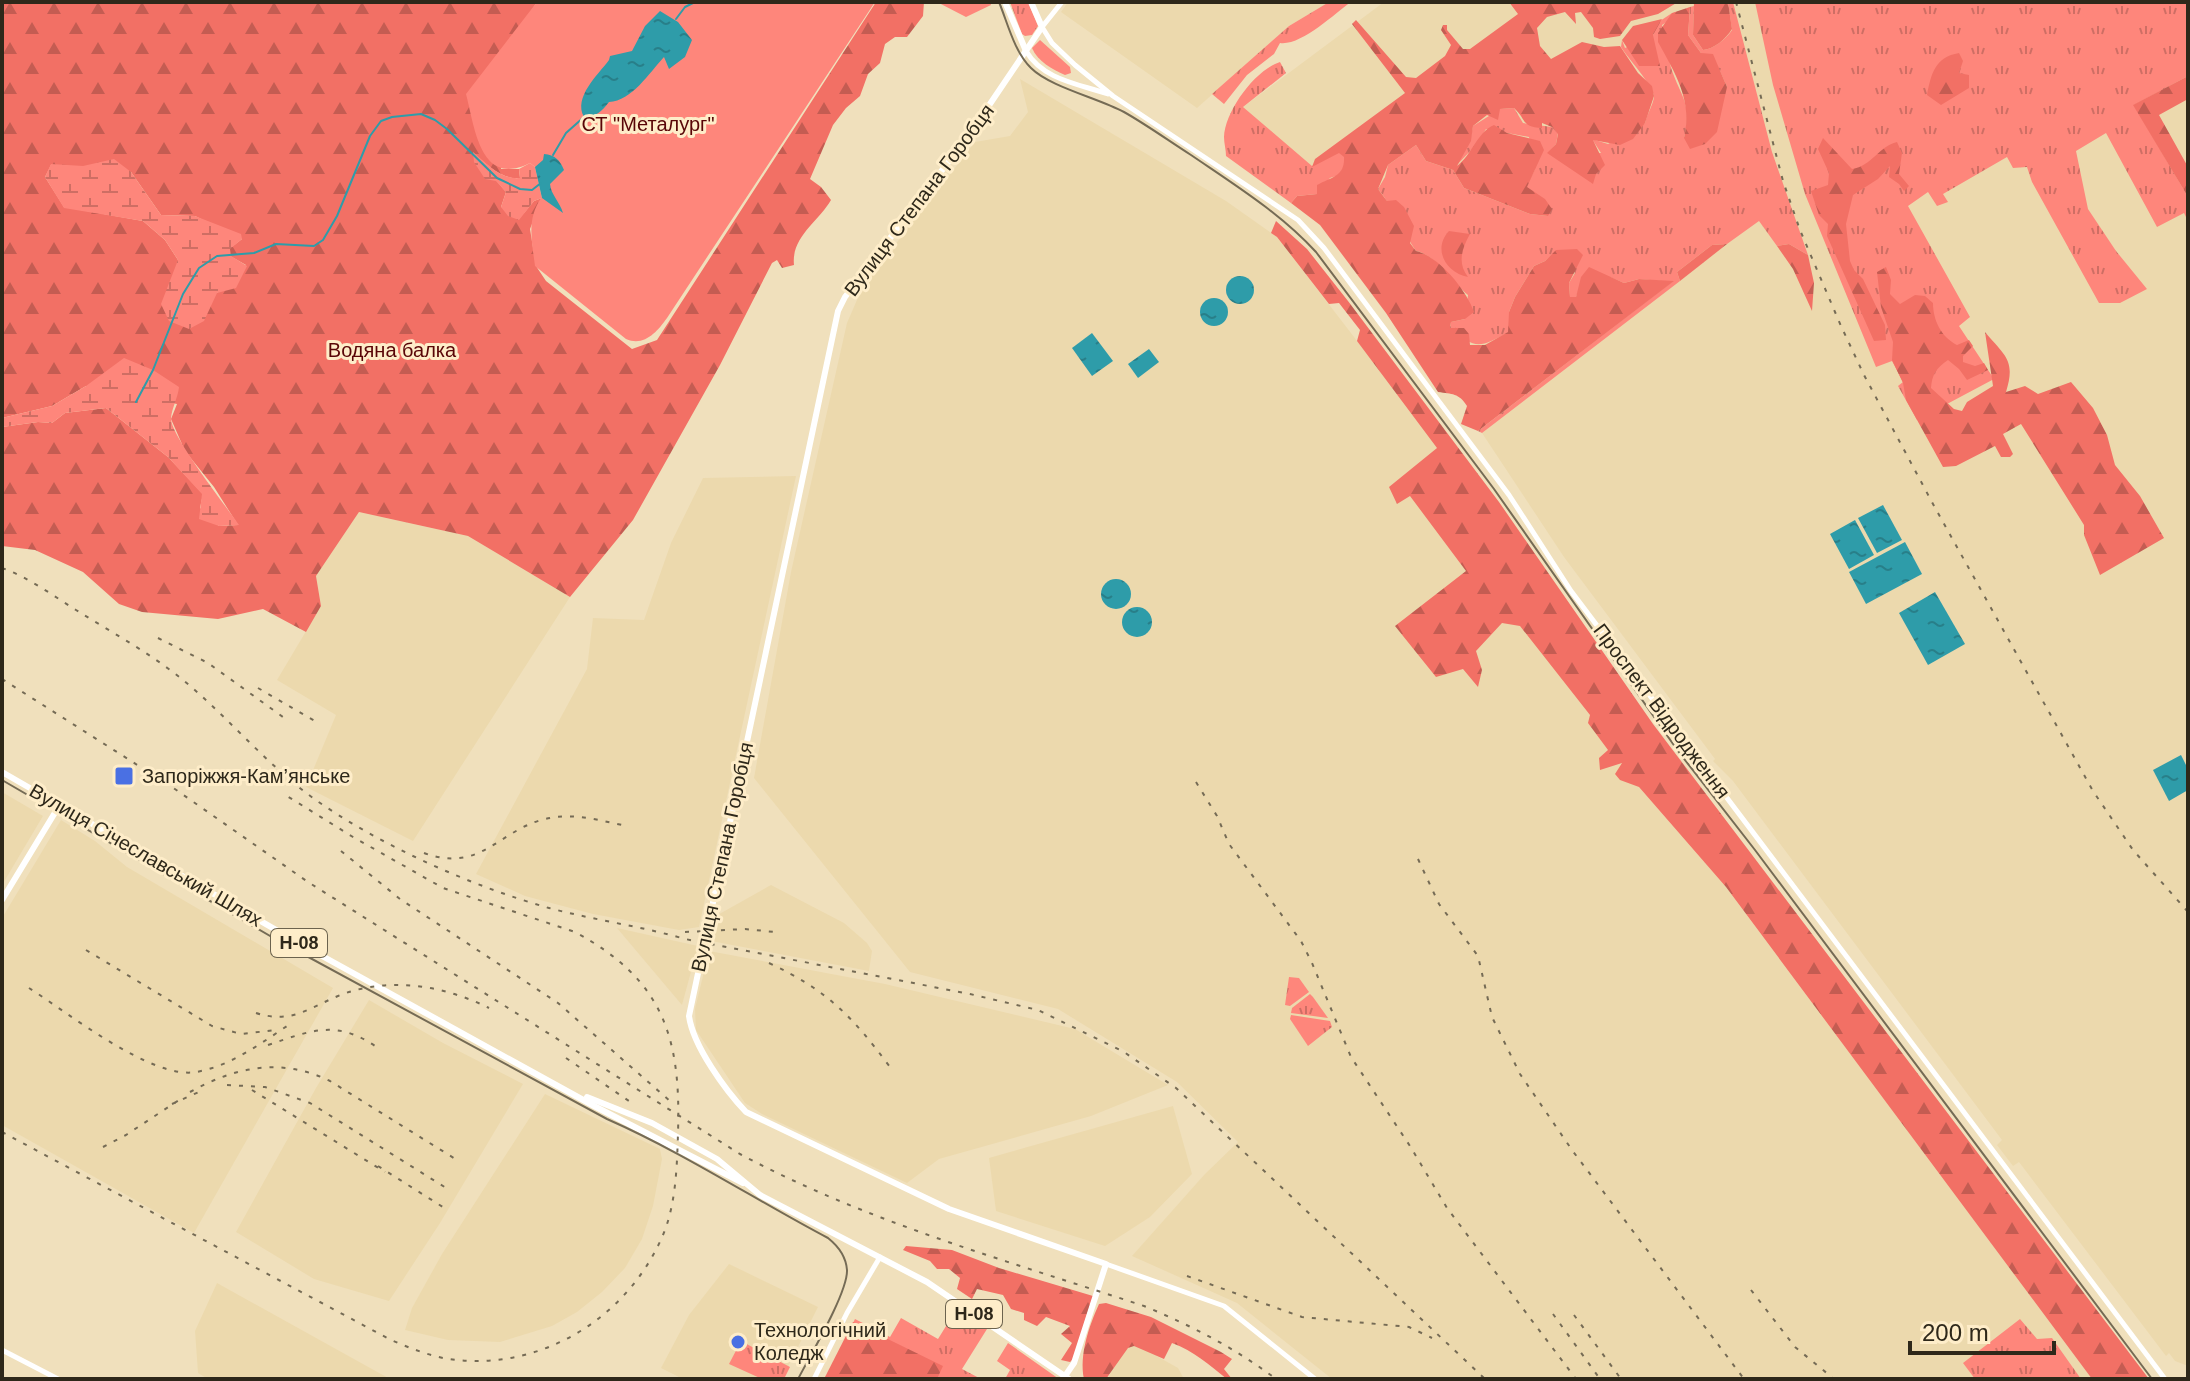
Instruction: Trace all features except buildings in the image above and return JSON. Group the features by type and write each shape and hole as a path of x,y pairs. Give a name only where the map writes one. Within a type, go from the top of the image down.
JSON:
{"main road":[{"name":"Проспект Відродження","path":"1005,2 1026,51"},
{"name":"Проспект Відродження","path":"1031,2 1042,27"},
{"name":"Вулиця Степана Горобця","path":"1042,27 969,135 845,297 838,311 689,1016 694,1036 746,1112 949,1209 1106,1264"},
{"name":"Вулиця Січеславський Шлях","path":"2,772 279,932 596,1107 927,1282 1067,1378"},
{"path":"2,900 59,806"},
{"path":"1067,1378 1106,1264"}],"street":[{"path":"1042,27 1062,2"},
{"name":"Проспект Відродження","path":"1042,27 1052,43 1113,96 1298,220 1324,248 1509,495 1571,591 2165,1379"},
{"name":"Проспект Відродження","path":"1026,51 1039,67 1052,76 1113,96"},
{"path":"814,1379 880,1257"},
{"name":"Вулиця Степана Горобця","path":"1106,1264 1224,1306 1315,1379"},
{"path":"2,1350 58,1379"}],"shaded area":[{"path":"1068,2 1329,2 1289,26 1197,108 1061,12"},
{"path":"1384,2 2188,2 2188,1366 2175,1361 2169,1353 2166,1356 2019,1162 2013,1166 1997,1145 2002,1140 1733,781 1713,761 1715,759 1564,557 1482,433 1501,418 1243,107"},
{"path":"1020,79 1226,201 1277,237 1438,446 1639,787 1726,887 2092,1379 1332,1379 1237,1303 1132,1256 1204,1175 1238,1142 1177,1082 1058,1009 910,972 754,778 791,572 847,323 863,286 975,142 1010,136 1028,112"},
{"path":"796,476 699,927 679,930 593,914 525,896 476,874 587,669 593,618 644,620 671,543 703,478"},
{"path":"359,512 468,536 570,597 413,841 306,787 336,715 277,680 321,606 316,576"},
{"path":"2,792 43,816 2,885"},
{"path":"61,820 95,841 127,867 333,988 194,1233 2,1125 2,918"},
{"path":"771,885 844,923 867,943 872,951 869,971 711,941 714,917"},
{"path":"617,928 698,946 682,1005"},
{"path":"709,951 885,984 1075,1029 1168,1085 1091,1116 939,1159 907,1183 745,1103 696,1030 695,1009"},
{"path":"369,1000 523,1084 440,1223 389,1301 314,1279 236,1232"},
{"path":"545,1094 660,1149 662,1159 653,1206 642,1239 625,1268 577,1312 552,1326 500,1342 448,1340 405,1330 412,1308 442,1254"},
{"path":"1173,1106 1192,1174 1150,1217 1105,1246 996,1211 989,1158"},
{"name":"Технологічний Коледж","path":"729,1264 818,1307 782,1379 683,1379 661,1368 689,1315"},
{"path":"217,1283 390,1379 208,1379 198,1373 195,1331"},
{"path":"1130,1341 1178,1368 1184,1379 1107,1379"}],"green space":[{"name":"Водяна балка","path":"537,2 527,17 501,169 519,169 520,178 500,174 473,153 506,192 501,207 524,213 534,201 542,198 530,229 536,266 546,281 632,349 657,340 876,2 924,2 923,16 907,37 895,37 885,44 880,63 868,74 860,96 833,125 810,179 831,200 801,238 794,255 794,265 782,268 777,260 772,263 720,365 633,520 570,597 468,536 359,512 316,576 321,606 306,632 263,609 218,619 142,612 119,604 83,572 35,550 2,546 2,427 52,423 65,413 106,408 168,457 203,494 200,508 219,526 238,525 214,487 185,451 171,419 177,404 86,386 52,406 2,418 2,4","holes":["51,165 131,172 161,215 195,216 242,239 229,249 230,256 246,265 217,293 178,260 165,240 143,221 64,207 45,177"]},
{"name":"СТ \"Металург\"","path":"537,2 875,2 667,318 644,340 626,339 535,266 532,222 542,197 535,167 530,163 513,169 500,168 490,161 477,137 466,94"},
{"path":"937,2 990,2 991,5 966,17"},
{"path":"1010,2 1028,2 1038,26 1032,35 1022,34"},
{"path":"1329,2 1351,2 1307,35 1280,43 1274,54 1247,75 1224,104 1212,94 1289,26"},
{"path":"1509,2 1678,2 1658,14 1631,21 1620,36 1594,37 1593,28 1581,12 1575,13 1576,24 1565,12 1547,17 1537,28 1540,46 1551,59 1582,42 1604,47 1620,46 1638,73 1652,86 1654,96 1645,123 1633,139 1620,145 1593,140 1605,165 1596,174 1593,184 1547,153 1556,144 1558,134 1552,127 1542,123 1542,128 1531,126 1514,108 1500,109 1498,120 1487,115 1473,126 1471,141 1457,166 1483,133 1494,125 1507,133 1540,141 1544,150 1527,187 1545,199 1552,209 1548,216 1530,214 1464,188 1453,170 1426,161 1416,145 1388,165 1378,189 1387,201 1396,200 1404,207 1414,226 1410,243 1416,251 1443,267 1465,294 1474,312 1465,319 1451,322 1450,328 1464,328 1469,334 1470,345 1485,345 1508,332 1509,312 1515,297 1534,266 1545,261 1556,250 1577,249 1583,255 1569,283 1570,297 1576,297 1581,277 1589,267 1624,283 1639,279 1674,281 1478,431 1461,424 1467,406 1464,402 1455,395 1438,392 1386,313 1320,225 1291,203 1297,196 1317,194 1317,185 1340,172 1344,163 1344,157 1339,153 1312,167 1315,159 1405,93 1352,24 1356,20 1406,77 1416,78 1445,56 1451,45 1441,30 1443,25 1447,25 1447,30 1463,49 1470,49 1518,14"},
{"path":"1694,2 1728,2 1732,29 1719,43 1703,50 1693,35"},
{"path":"1728,2 1733,2 1772,152 1808,255 1789,244 1777,246 1759,221 1727,244 1712,245 1677,272 1680,281 1482,433 1478,431 1672,282 1639,279 1624,283 1610,277 1581,284 1576,297 1570,297 1569,283 1575,273 1557,250 1534,266 1515,297 1509,312 1509,332 1484,344 1472,343 1450,328 1451,322 1465,319 1468,295 1438,263 1416,251 1378,189 1388,165 1416,145 1426,161 1453,170 1464,188 1530,214 1548,216 1526,187 1535,169 1529,137 1486,129 1454,168 1470,141 1473,126 1500,109 1514,108 1523,123 1552,127 1558,133 1556,144 1548,153 1601,153 1592,139 1608,144 1645,123 1654,97 1646,80 1621,47 1622,40 1625,48 1653,35 1657,23 1672,13 1670,20 1662,25 1670,64 1686,106 1684,138 1727,87 1720,71 1688,35 1690,7 1694,6 1693,35 1703,50 1719,43 1732,30"},
{"path":"1755,2 2188,2 2188,76 2134,105 2188,197 2188,221 2184,213 2157,227 2106,133 2076,151 2088,209 2147,289 2120,303 2099,303 2032,182 2027,167 2013,168 2007,157 1943,194 1948,202 1937,206 1928,192 1908,206 1970,317 1959,326 1994,379 1917,420 1898,386 1903,382 1892,361 1876,367 1805,194 1773,85"},
{"path":"1690,7 1688,35 1701,53 1713,54 1727,87 1717,132 1705,144 1690,149 1684,138 1686,112 1681,88 1658,42 1658,33 1672,13"},
{"path":"1662,19 1653,35 1660,66 1639,66 1622,40 1633,26"},
{"path":"1040,40 1070,67 1071,73 1060,73 1038,57 1032,48"},
{"path":"1959,53 1963,61 1959,73 1969,75 1969,88 1941,105 1927,95 1933,74 1944,58"},
{"path":"1280,62 1286,73 1243,107 1312,166 1339,152 1345,157 1339,175 1330,178 1317,194 1297,196 1291,203 1226,156 1224,139 1230,115 1243,93 1261,73"},
{"path":"2188,76 2188,99 2159,115 2188,167 2188,197 2133,105"},
{"path":"1823,138 1852,169 1865,164 1885,147 1897,142 1902,153 1899,174 1909,186 1904,191 1889,177 1890,166 1878,179 1853,195 1846,224 1850,261 1863,279 1885,325 1886,340 1874,341 1827,236 1828,224 1819,215 1811,191 1828,185 1829,173 1818,149"},
{"path":"473,152 494,170 513,178 520,178 519,169 530,163 535,167 542,198 534,201 519,220 508,216 501,207 506,192 496,181 485,179 474,162"},
{"path":"114,159 131,172 161,215 195,216 241,234 242,239 230,249 231,256 247,266 236,288 217,293 204,321 189,329 169,321 161,304 178,260 165,240 143,221 64,208 45,177 51,164 83,166"},
{"path":"1276,221 1307,249 1348,301 1499,502 1653,724 2149,1379 2092,1379 1726,887 1639,787 1620,780 1615,774 1622,763 1600,770 1599,758 1608,750 1588,723 1590,715 1520,626 1502,623 1476,651 1482,670 1478,687 1463,669 1436,677 1395,626 1466,571 1410,496 1397,504 1389,487 1437,448 1357,341 1360,330 1339,303 1329,304 1271,233"},
{"path":"1449,231 1470,234 1462,256 1468,277 1453,271 1444,259 1442,245"},
{"path":"1727,244 1680,281 1677,272 1712,245"},
{"path":"1789,244 1808,255 1814,283 1812,311 1793,269 1777,246"},
{"path":"1886,267 1891,280 1890,294 1900,304 1915,295 1925,296 1933,303 1934,316 1942,333 1957,345 1969,340 1973,346 1963,356 1963,362 1975,366 1984,363 1988,370 1967,380 1948,360 1935,372 1931,388 1954,409 1962,411 1967,402 1993,386 1985,332 2007,359 2010,372 2006,392 2025,386 2038,394 2071,382 2093,408 2107,435 2115,465 2140,496 2164,538 2100,575 2084,535 2084,525 2021,424 2003,434 2013,454 2010,457 2001,457 1995,446 1956,466 1943,467 1906,400 1903,383 1892,360 1893,342 1881,307 1877,272"},
{"path":"124,358 153,370 179,387 171,418 173,427 239,525 219,526 199,519 202,494 168,457 106,408 65,413 52,423 2,427 2,418 52,406"},
{"path":"1289,977 1299,978 1309,992 1290,1006 1285,1005"},
{"path":"1310,994 1328,1018 1291,1013 1292,1008"},
{"path":"1291,1015 1330,1021 1332,1027 1308,1046 1290,1019"},
{"path":"906,1246 952,1250 999,1268 1093,1296 1073,1359 1070,1362 1061,1360 1072,1343 1061,1334 1070,1326 1046,1317 1037,1326 1024,1320 1024,1313 1011,1309 1003,1295 977,1289 972,1299 957,1289 960,1278 949,1269 937,1269 930,1261 903,1250"},
{"path":"1106,1303 1151,1317 1221,1352 1232,1359 1224,1369 1232,1379 1227,1379 1194,1354 1172,1343 1164,1359 1134,1346 1128,1348 1106,1379 1084,1379 1083,1360 1089,1331 1099,1304"},
{"path":"956,1310 987,1329 962,1369 981,1379 826,1379 855,1319 890,1337 901,1318 938,1339"},
{"path":"2020,1319 2037,1339 2052,1338 2081,1379 1975,1379 1963,1363"},
{"path":"853,1322 943,1366 937,1379 824,1379"},
{"path":"741,1341 790,1367 784,1379 762,1379 729,1364"},
{"path":"1008,1343 1059,1379 1005,1379 1010,1370 997,1361"}],"water":[{"path":"660,11 678,22 692,40 685,57 669,69 664,57 633,92 609,102 595,115 584,117 582,102 593,79 610,56 632,51 645,26"},
{"path":"544,154 557,159 564,170 550,184 563,213 542,198 535,167 543,160"},
{"path":"1240,276 1250,280 1254,290 1250,300 1240,304 1230,300 1226,290 1230,280"},
{"path":"1214,298 1224,302 1228,312 1224,322 1214,326 1204,322 1200,312 1204,302"},
{"path":"1092,333 1113,361 1092,376 1072,348"},
{"path":"1149,349 1159,362 1138,378 1128,364"},
{"path":"1883,505 1902,540 1877,553 1858,518"},
{"path":"1855,520 1874,555 1849,569 1830,534"},
{"path":"1905,542 1922,574 1866,604 1849,572"},
{"path":"1116,579 1122,580 1130,588 1130,600 1122,608 1116,609 1110,608 1102,600 1101,594 1102,588 1110,580"},
{"path":"1935,592 1965,644 1928,665 1899,613"},
{"path":"1137,607 1143,608 1151,616 1151,628 1143,636 1137,637 1131,636 1123,628 1122,622 1123,616 1131,608"},
{"path":"2181,755 2188,769 2188,790 2169,801 2153,770"}],"waterway":[{"path":"676,19 685,7 695,2"},
{"path":"136,402 153,370 183,294 199,268 217,256 254,253 276,244 314,246 323,240 337,216 370,136 381,121 421,114 447,129 497,178 520,189 532,190 541,183"},
{"path":"553,155 566,133 584,117"}],"tram line":[{"path":"999,2 1020,54 1039,75 1124,112 1150,128 1256,200 1316,252 1494,489 1678,751 2152,1379"},
{"path":"2,780 277,940 607,1119 691,1161 828,1238 843,1256 846,1280 798,1379"}],"railway":[{"path":"1736,2 1783,181 1800,230 1864,375 2093,791 2133,850 2188,912"},
{"path":"2,568 40,587 170,670 313,798 396,848 457,876 566,912 1038,1010 1124,1052 1176,1088 1485,1379"},
{"path":"158,638 208,663 283,717"},
{"path":"2,679 172,787 308,882 740,1154 888,1220 1144,1306 1213,1338 1276,1379"},
{"path":"258,688 315,721"},
{"path":"1196,782 1217,816 1229,844 1301,941 1351,1057 1447,1208 1576,1379"},
{"path":"2,1132 391,1340 434,1356 483,1361 516,1357 547,1348 603,1315 627,1292 647,1265 663,1235 671,1211 676,1172 676,1068 661,1015 647,992 629,970 575,932 443,888 287,796"},
{"path":"424,853 443,858 474,855 526,826 551,818 582,817 622,825"},
{"path":"341,851 400,899 558,1003 670,1101"},
{"path":"1418,859 1439,904 1478,956 1492,1017 1520,1074 1572,1150 1744,1379"},
{"path":"685,932 745,929 775,932"},
{"path":"86,950 212,1026 241,1034 276,1030"},
{"path":"769,963 807,983 837,1006 890,1067"},
{"path":"256,1013 289,1016 357,990 395,985 434,989 489,1008"},
{"path":"29,988 110,1042 157,1066 178,1072 196,1072 222,1064 247,1052 293,1022"},
{"path":"268,1045 310,1032 335,1030 347,1032 375,1046"},
{"path":"566,1058 629,1101"},
{"path":"190,1092 241,1071 276,1067 294,1069 330,1081 457,1160"},
{"path":"227,1085 265,1087 310,1103 451,1191"},
{"path":"252,1090 385,1172"},
{"path":"172,1104 201,1091"},
{"path":"103,1147 179,1100"},
{"path":"378,1166 446,1209"},
{"path":"1187,1276 1302,1317 1409,1327 1432,1338"},
{"path":"1751,1290 1795,1347 1834,1379"},
{"path":"1553,1314 1600,1379"},
{"path":"1574,1315 1621,1379"}],"place":[{"name":"Запоріжжя-Кам’янське","path":"124,776"},
{"name":"Технологічний Коледж","path":"738,1342"}]}
